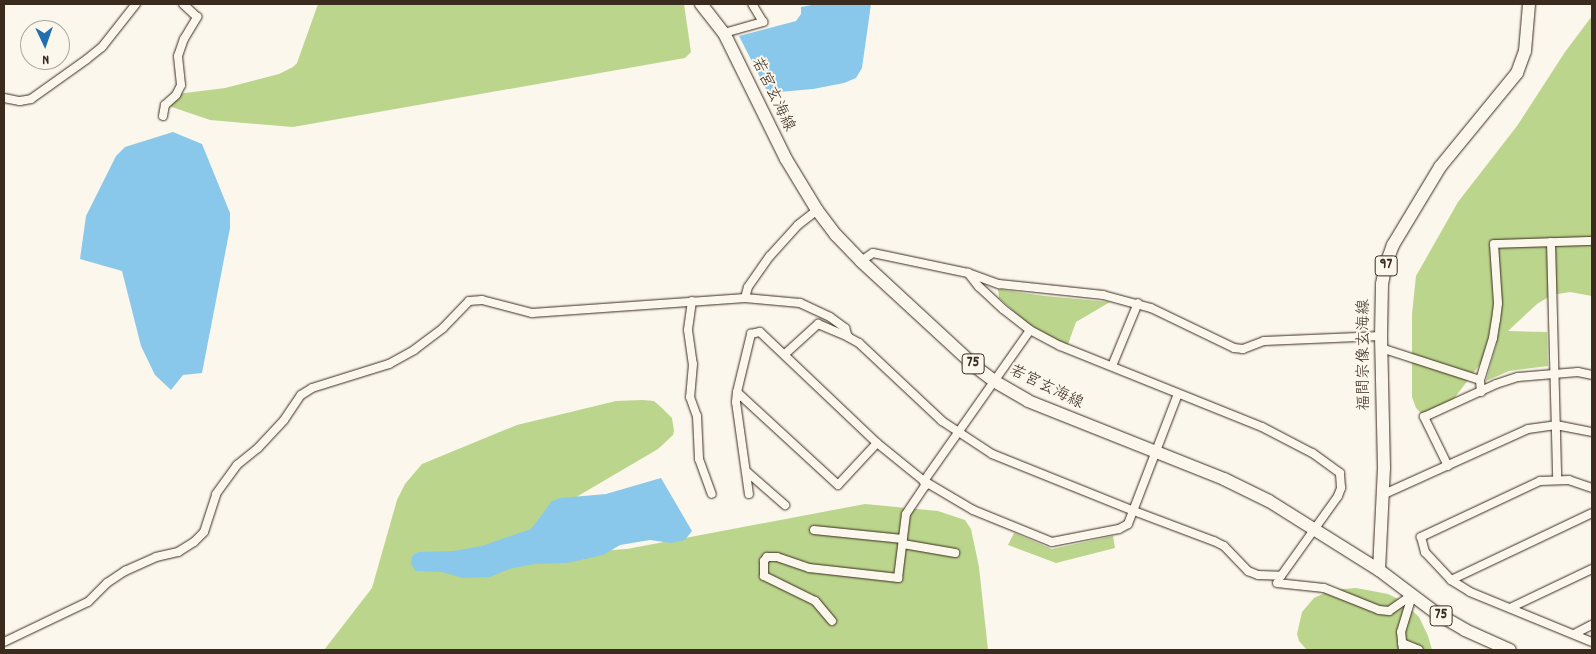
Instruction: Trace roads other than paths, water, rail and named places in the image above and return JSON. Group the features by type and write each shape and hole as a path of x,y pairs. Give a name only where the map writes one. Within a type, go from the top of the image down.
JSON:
{"main road":[{"name":"若宮玄海線","path":"701,4 724,33 786,159 817,210 836,235 861,261 994,381 1036,404 1224,479 1269,501 1379,570 1412,595 1489,646 1510,650"},
{"name":"福間宗像玄海線","path":"1379,570 1384,468 1381,342 1382,284 1393,245 1440,167 1517,73 1525,50 1529,4"}],"street":[{"path":"4,98 20,101 31,99 87,60 102,47 136,4"},
{"path":"162,116 165,106 176,95 182,84 178,56 184,38 198,17 182,4"},
{"path":"724,33 763,22 752,4"},
{"path":"744,298 748,287 770,256 798,225 817,210"},
{"path":"1481,392 1480,380 1493,338 1498,303 1494,244 1592,241"},
{"path":"1551,242 1557,479"},
{"path":"861,261 873,254 968,273 999,284 1103,295 1138,303 1234,348 1243,349 1264,342 1381,342 1480,380"},
{"path":"785,354 818,324 848,337 859,344 911,393 958,433 1017,466 1214,541 1227,549 1241,566 1258,575 1281,576 1316,530 1338,496 1341,488 1340,472 1312,453 1262,427 1060,346 1030,330 979,287 968,273"},
{"path":"4,642 88,602 107,583 125,571 156,557 178,552 194,542 204,532 216,494 237,464 265,441 284,420 301,395 312,388 389,364 414,350 443,328 469,301 482,300 532,313 744,298 800,303 830,317 845,328 848,337"},
{"path":"692,301 688,330 693,364 690,397 697,416 699,459 712,494"},
{"path":"1112,366 1138,303"},
{"path":"832,620 815,601 764,576 764,562 767,557 777,557 810,568 898,578 906,514 925,486 924,481 1030,330"},
{"path":"750,494 737,392 751,334 760,332 877,442 924,481 973,510 1052,542 1119,529 1128,524 1178,394"},
{"path":"1448,466 1424,417 1518,377 1578,372 1592,375"},
{"path":"737,392 838,485 877,442"},
{"path":"1382,496 1528,429 1556,425 1592,432"},
{"path":"746,471 784,505"},
{"path":"1592,488 1569,480 1540,481 1421,537 1425,552 1451,580 1470,592 1592,642"},
{"path":"1451,580 1592,513"},
{"path":"814,530 903,541 955,553"},
{"path":"1510,608 1592,569"},
{"path":"1277,583 1324,588 1378,610 1389,611 1412,595"},
{"path":"1412,595 1401,632 1402,647 1418,650"},
{"path":"1574,634 1592,625"}],"water":[{"path":"817,4 871,4 862,68 856,78 844,83 813,89 768,93 739,36 796,21 801,14 801,7"},
{"path":"173,132 202,144 230,213 230,228 202,373 183,375 171,390 155,375 141,346 122,271 80,259 86,216 116,156 125,147"},
{"path":"661,478 692,531 685,540 671,543 650,540 620,545 603,555 567,563 535,564 509,569 490,577 463,578 442,572 416,571 411,564 412,556 418,552 453,551 482,546 531,529 552,501 561,498 606,494"}]}
